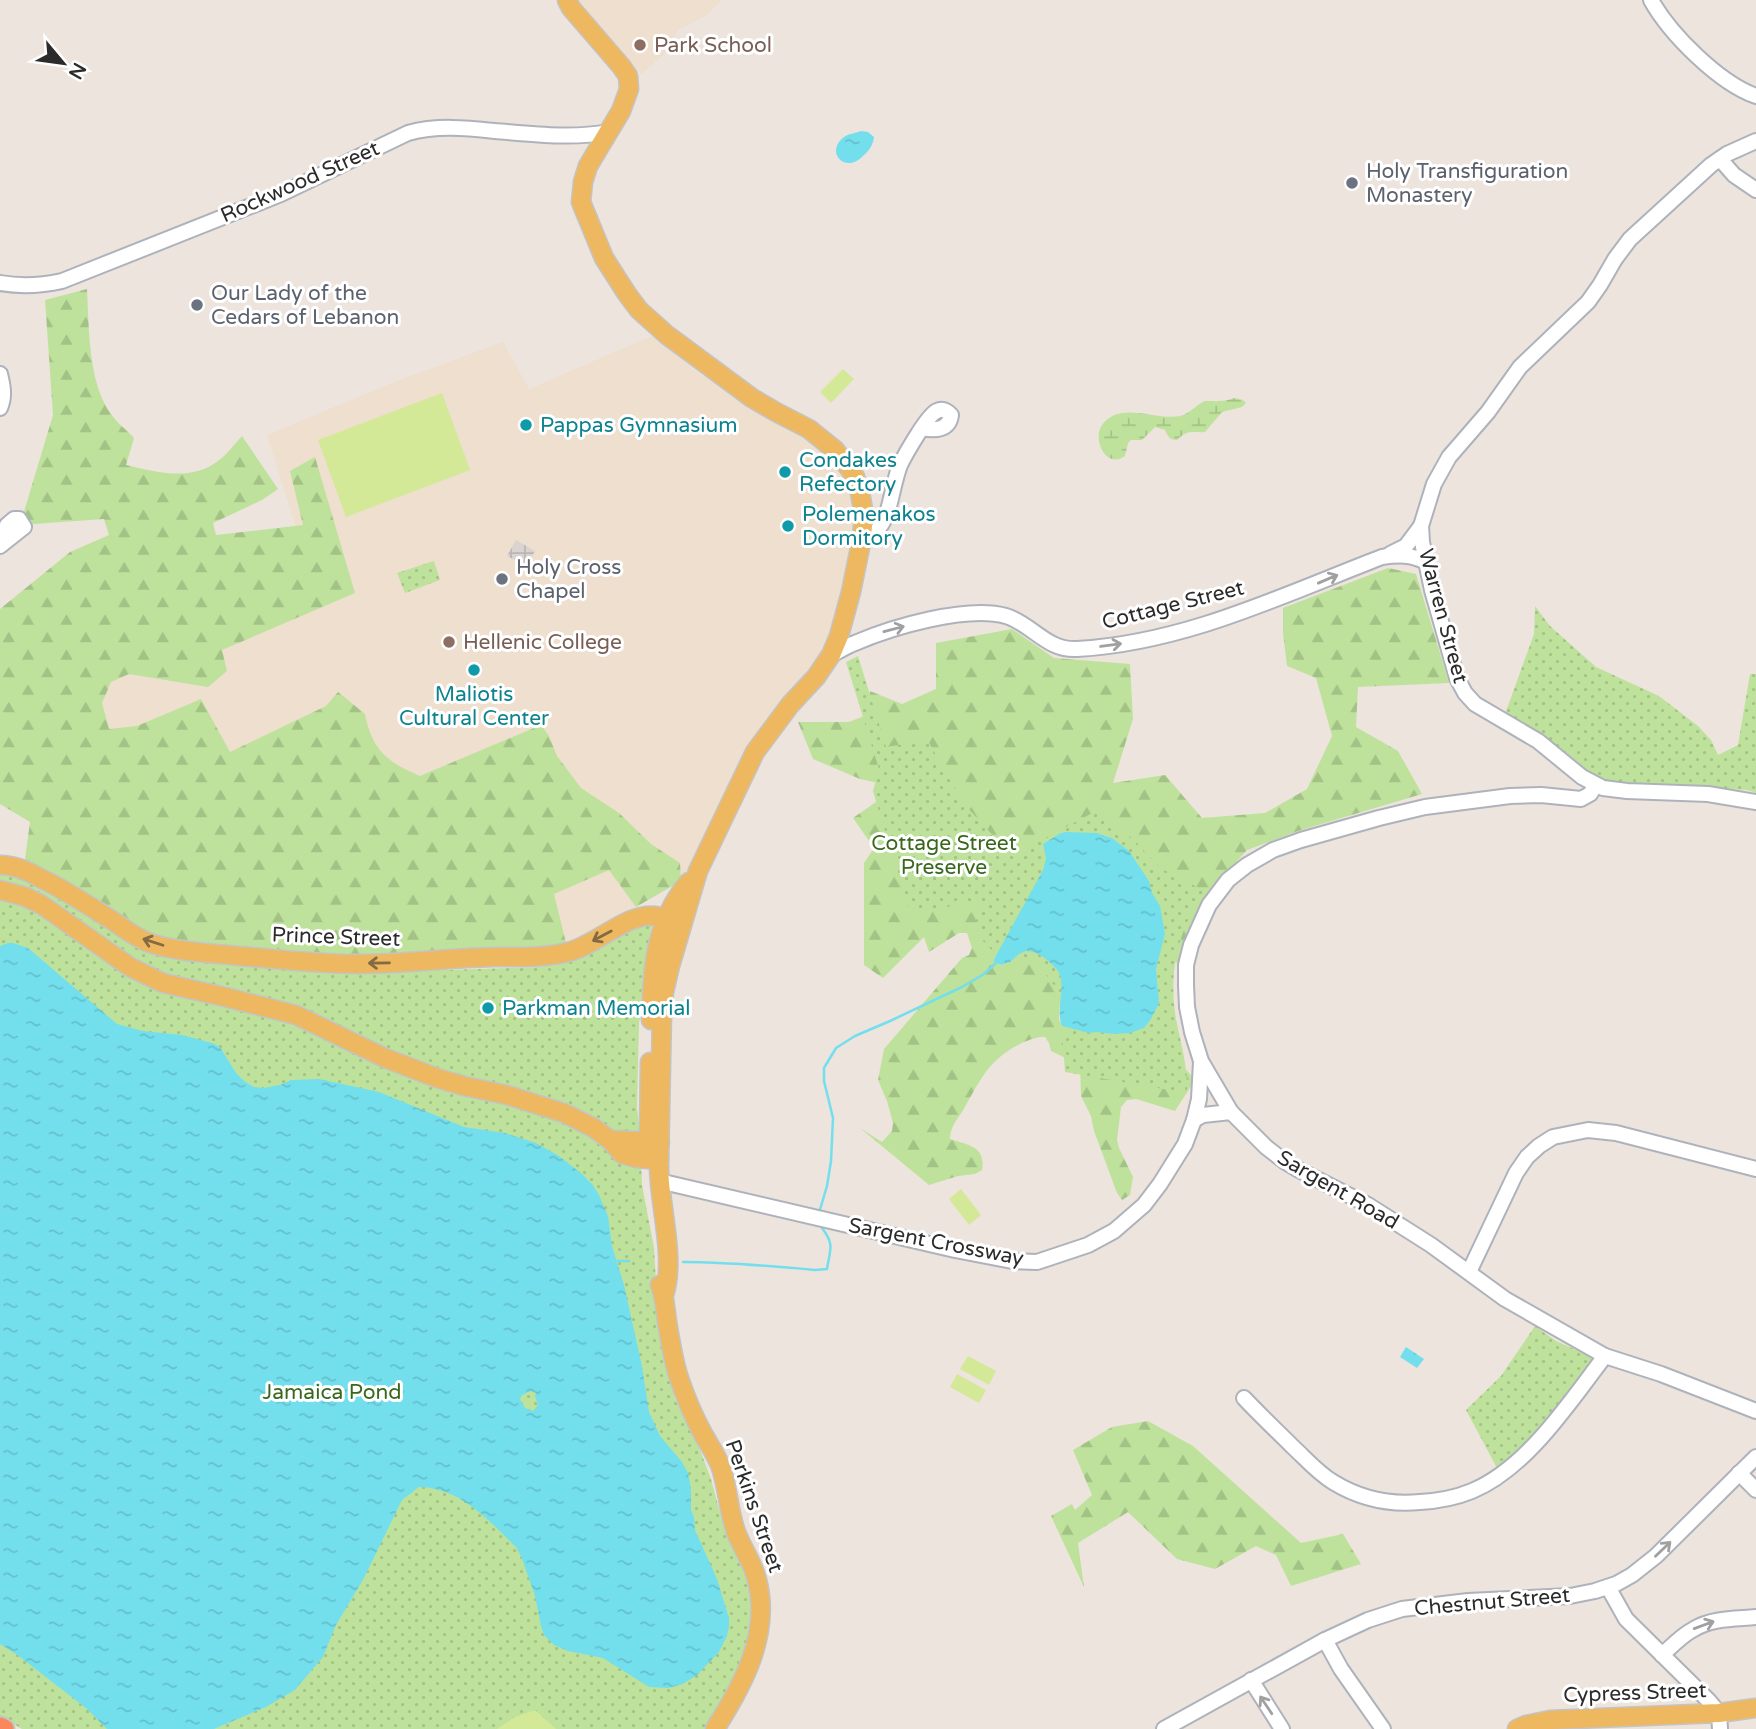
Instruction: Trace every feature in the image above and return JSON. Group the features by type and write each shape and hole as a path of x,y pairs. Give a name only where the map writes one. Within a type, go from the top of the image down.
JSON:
{"main road":[{"path":"567,0 628,76 629,89 621,111 588,166 583,182 581,202 604,258 639,310 667,335 752,398 810,429 835,450 858,485 864,514 862,538 850,592 831,655"},
{"name":"Cottage Street","path":"728,809 755,752 831,655"},
{"name":"Perkins Street","path":"673,924 728,809"},
{"name":"Prince Street","path":"0,865 30,873 60,887 150,943 209,953 353,964 413,963 569,952 634,919 646,916 682,890"},
{"name":"Perkins Street","path":"698,871 682,890 673,924 663,1004 649,1199 656,1236 659,1285 664,1295 679,1377 721,1469 733,1522 757,1580 761,1605 752,1659 739,1689 715,1729"},
{"path":"0,890 26,897 42,905 130,967 163,983 296,1015 385,1058 437,1078 557,1110 587,1124 610,1140 621,1153 636,1158 654,1151"},
{"path":"646,916 654,915 673,924"},
{"name":"Perkins Street","path":"654,1151 667,1255 668,1284 664,1295"},
{"path":"730,1703 731,1729"},
{"name":"Cypress Street","path":"1523,1728 1550,1720 1604,1723 1720,1721 1756,1708"}],"street":[{"path":"1651,0 1688,47 1712,70 1745,92 1756,96"},
{"name":"Rockwood Street","path":"0,283 40,286 62,281 281,194 395,139 422,129 465,128 588,136 609,132"},
{"name":"Warren Street","path":"1756,141 1720,159 1630,239 1588,302 1520,367 1488,412 1445,462 1431,492 1421,526 1426,562 1457,678 1475,704 1538,741 1596,785 1612,790 1708,794 1756,802"},
{"path":"1720,159 1734,175 1756,190"},
{"path":"0,374 3,385 3,402 0,408"},
{"path":"862,538 872,536 884,520 901,463 922,428"},
{"name":"Cottage Street","path":"831,655 889,630 970,613 1006,617 1062,648 1079,649 1130,642 1244,612 1382,557 1406,546 1421,526"},
{"name":"Cottage Street","path":"1382,557 1408,555 1426,562"},
{"name":"Sargent Road","path":"1596,785 1590,794 1581,799 1541,795 1510,796 1381,817 1273,850 1247,865 1228,880 1209,905 1188,953 1186,999 1192,1032 1201,1061 1231,1112 1284,1161 1368,1205 1423,1240 1504,1299 1605,1356 1661,1374 1756,1411"},
{"name":"Sargent Crossway","path":"659,1181 943,1247 1012,1261 1037,1262 1088,1245 1114,1231 1144,1205 1185,1144 1199,1099 1201,1061"},
{"path":"1194,1120 1203,1115 1231,1112"},
{"path":"1469,1272 1516,1174 1527,1157 1553,1137 1588,1130 1616,1133 1756,1169"},
{"path":"1244,1398 1307,1460 1334,1482 1365,1496 1387,1502 1433,1501 1478,1489 1518,1462 1552,1424 1605,1356"},
{"name":"Chestnut Street","path":"1164,1729 1325,1640 1368,1620 1414,1607 1468,1601 1560,1597 1602,1589 1632,1575 1649,1562 1756,1457"},
{"path":"1739,1474 1756,1490"},
{"path":"1602,1589 1626,1618 1709,1701 1720,1721"},
{"path":"1662,1655 1692,1629 1715,1621 1756,1617"},
{"path":"1325,1640 1341,1669 1383,1729"},
{"path":"1251,1680 1282,1729"}],"shaded area":[{"name":"Park School","path":"575,0 722,0 707,15 678,30 663,55 641,74 602,35"},
{"name":"Hellenic College","path":"654,335 693,369 759,413 821,447 847,480 858,515 854,547 835,625 822,652 751,747 690,871 681,881 567,947 181,940 70,631 307,563 267,435 397,381 503,342 529,389"},
{"path":"516,540 535,551 527,566 507,556"}],"green space":[{"path":"87,289 89,337 98,387 111,414 134,438 126,465 173,474 196,471 221,459 242,436 278,489 262,500 213,523 216,535 303,525 290,471 315,457 355,593 222,650 227,671 208,687 129,674 111,682 102,703 109,729 137,726 201,699 230,752 326,706 338,692 365,714 372,737 383,753 398,765 420,776 541,725 557,756 581,788 619,813 651,844 680,863 681,881 636,907 609,870 554,894 567,947 345,957 198,948 147,934 24,866 30,822 0,804 0,609 70,552 109,535 104,519 20,525 53,415 45,300"},
{"path":"843,369 854,379 831,403 820,392"},
{"path":"442,393 470,470 346,517 318,440"},
{"path":"1235,398 1246,403 1242,407 1222,412 1205,432 1187,433 1174,440 1165,430 1155,427 1142,440 1131,440 1125,456 1118,459 1107,456 1100,445 1099,431 1102,425 1118,414 1128,412 1180,416 1203,402"},
{"path":"434,561 440,580 405,593 397,573"},
{"name":"Cottage Street Preserve","path":"1388,568 1416,574 1449,683 1358,687 1356,727 1398,751 1422,794 1298,831 1247,850 1212,889 1191,923 1179,963 1158,959 1165,934 1160,906 1149,881 1129,851 1112,838 1097,833 1059,834 1043,844 1046,858 1043,870 993,961 1001,965 1026,951 1037,953 1058,971 1061,982 1059,1019 1062,1026 1089,1033 1130,1033 1164,1044 1195,1080 1175,1111 1136,1099 1127,1100 1121,1107 1117,1140 1133,1177 1130,1195 1122,1200 1117,1193 1091,1116 1081,1096 1080,1065 1051,1051 1045,1037 1024,1042 1003,1054 983,1076 953,1125 950,1139 969,1145 981,1156 982,1170 975,1174 929,1185 860,1128 882,1142 892,1131 893,1123 887,1101 878,1080 884,1049 962,958 969,955 972,948 967,933 959,933 929,952 924,937 883,978 864,965 864,863 874,848 853,818 876,802 892,830 938,849 938,824 896,787 860,779 813,759 798,722 849,722 864,716 870,691 902,704 936,689 936,643 1012,629 1054,658 1130,664 1133,719 1113,783 1165,775 1202,818 1265,813 1307,789 1332,736 1316,678 1287,666 1283,608"},
{"path":"1535,606 1550,626 1596,667 1659,696 1698,726 1711,740 1718,755 1738,745 1750,674 1756,674 1756,793 1747,790 1607,783 1505,714 1534,634"},
{"name":"Cottage Street Preserve","path":"858,656 886,747 928,741 964,804 1012,856 1096,811 1134,840 1160,868 1205,891 1182,936 1173,985 1187,1093 1065,1072 1059,992 1036,961 1002,960 983,941 976,922 980,903 909,911 873,791 879,769 846,662"},
{"name":"Jamaica Pond","path":"0,873 29,881 65,899 114,930 292,967 347,973 538,967 568,962 629,926 653,924 643,977 637,1108 642,1185 654,1248 659,1332 675,1399 697,1442 711,1479 725,1531 751,1591 753,1614 741,1666 721,1709 706,1729 22,1729 0,1716"},
{"path":"961,1189 981,1215 969,1225 949,1199"},
{"path":"1535,1326 1556,1341 1590,1356 1593,1362 1537,1432 1497,1468 1466,1410 1501,1376"},
{"path":"968,1356 996,1371 989,1385 960,1369"},
{"path":"957,1374 986,1390 979,1403 950,1387"},
{"path":"1148,1421 1193,1446 1301,1543 1343,1534 1361,1564 1291,1586 1276,1555 1256,1546 1215,1569 1177,1559 1128,1512 1078,1543 1084,1587 1051,1516 1072,1504 1075,1510 1092,1495 1073,1450 1112,1427"},
{"path":"535,1710 556,1729 497,1729 515,1717"}],"water":[{"path":"861,131 874,137 870,148 856,161 849,163 839,159 836,149 839,143 846,136"},
{"path":"1065,832 1097,833 1112,838 1129,851 1149,881 1160,906 1165,934 1156,969 1159,1003 1144,1028 1130,1033 1113,1034 1089,1033 1062,1026 1060,977 1058,971 1046,959 1026,951 1001,965 993,961 1043,870 1046,858 1043,844"},
{"name":"Jamaica Pond","path":"13,943 28,948 117,1024 143,1031 182,1035 220,1047 236,1073 254,1087 280,1085 291,1080 319,1079 379,1092 464,1127 505,1133 536,1143 559,1156 592,1184 608,1216 612,1246 624,1285 642,1366 649,1412 660,1436 688,1473 695,1530 717,1579 729,1618 727,1636 719,1652 697,1675 683,1684 668,1688 649,1687 603,1658 568,1651 554,1645 544,1635 535,1596 516,1547 484,1516 461,1499 434,1489 419,1487 402,1500 364,1578 336,1625 323,1657 295,1690 266,1707 214,1729 107,1729 86,1708 0,1644 0,946","holes":["531,1391 536,1393 538,1405 533,1411 525,1408 520,1399 522,1395"]},
{"path":"1406,1347 1424,1359 1417,1368 1400,1357"}],"waterway":[{"path":"819,1213 831,1161 833,1118 824,1081 824,1068 836,1048 855,1036 962,987 996,963"},
{"path":"683,1262 827,1269 830,1243 822,1228"},
{"path":"617,1261 629,1261"}],"place":[{"name":"Park School","path":"640,45"},
{"name":"Holy Transfiguration Monastery","path":"1352,183"},
{"name":"Our Lady of the Cedars of Lebanon","path":"197,305"},
{"name":"Pappas Gymnasium","path":"526,425"},
{"name":"Condakes Refectory","path":"785,472"},
{"name":"Polemenakos Dormitory","path":"788,526"},
{"name":"Holy Cross Chapel","path":"502,579"},
{"name":"Hellenic College","path":"449,642"},
{"name":"Maliotis Cultural Center","path":"474,670"},
{"name":"Parkman Memorial","path":"488,1008"}]}
